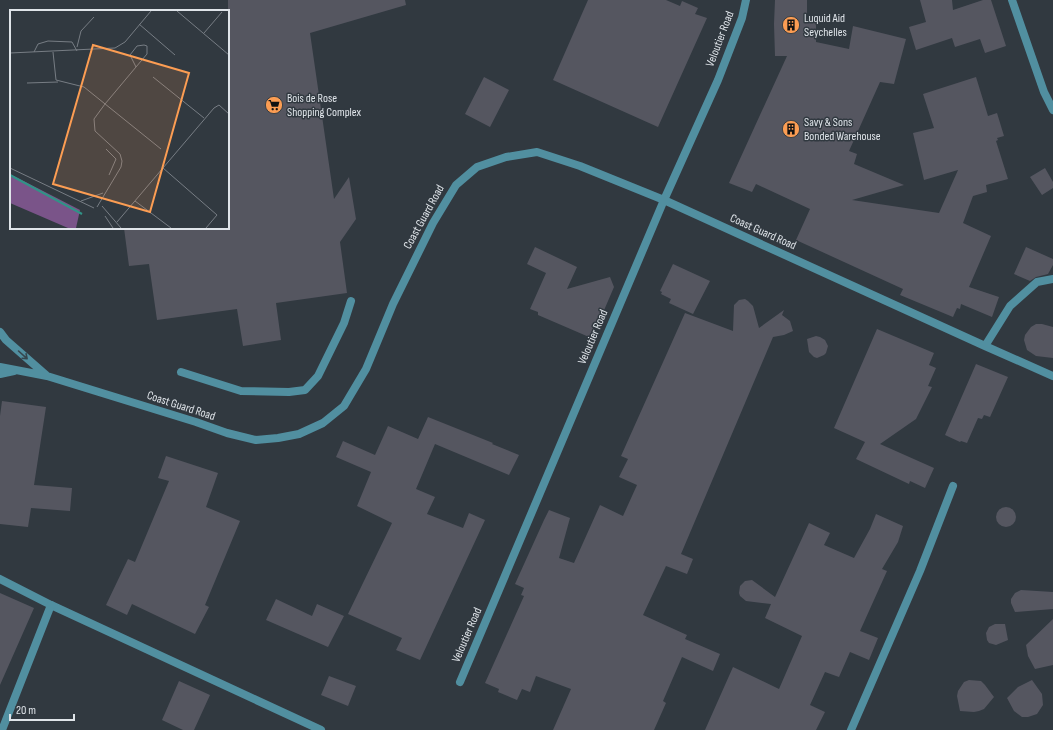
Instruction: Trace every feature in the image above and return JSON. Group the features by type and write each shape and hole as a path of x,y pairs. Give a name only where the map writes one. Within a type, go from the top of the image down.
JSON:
{"street":[{"name":"Veloutier Road","path":"460,682 664,200 718,80 742,18 746,0"},
{"path":"1012,0 1044,92 1053,110"},
{"name":"Coast Guard Road","path":"0,367 47,376 196,422 226,433 256,440 299,434 323,424 344,406 366,369 393,304 433,223 456,185 477,167 506,157 537,152 580,166 664,200 1053,376"},
{"path":"985,346 1010,306 1037,282 1053,279"},
{"path":"181,372 241,391 289,392 304,390 318,376 344,323 351,301"},
{"path":"0,332 6,340 47,376"},
{"name":"Coast Guard Road","path":"0,374 19,370"},
{"path":"851,730 920,571 953,486"},
{"path":"0,579 51,605 321,730"},
{"path":"2,730 51,605"}],"building":[{"name":"Bois de Rose Shopping Complex","path":"228,0 405,0 406,5 310,33 334,199 349,177 356,219 340,242 347,293 276,303 281,340 243,346 237,309 157,320 149,264 129,266 124,229 229,229"},
{"path":"588,0 666,0 680,6 682,1 698,8 695,14 707,18 658,127 553,80"},
{"path":"775,0 807,0 807,19 816,18 816,42 849,49 853,26 906,39 894,84 880,82 849,151 857,154 854,164 904,185 852,200 939,213 958,170 924,180 913,133 934,128 923,94 976,77 988,116 997,113 1004,136 997,138 998,140 996,141 1008,179 986,185 987,192 973,196 963,223 991,236 969,287 999,297 992,317 961,304 960,309 957,308 953,317 900,295 903,289 796,240 810,209 756,184 752,192 729,183 787,56 775,56"},
{"path":"920,0 952,0 953,10 983,0 991,0 1006,46 985,53 980,39 955,47 952,38 916,50 909,27 926,22"},
{"path":"484,77 509,90 490,127 465,114"},
{"path":"1045,168 1053,182 1053,188 1042,195 1030,177"},
{"path":"535,247 577,267 567,289 610,277 614,287 599,322 597,321 589,337 538,315 538,312 530,309 546,273 527,264"},
{"path":"1026,247 1053,259 1053,265 1048,274 1036,277 1030,281 1014,274"},
{"path":"673,264 710,281 693,314 669,303 671,299 661,294 662,292 660,291"},
{"path":"745,299 753,306 759,328 784,310 782,315 790,321 793,331 784,335 773,337 681,554 693,559 687,574 666,566 643,615 687,635 685,639 720,654 713,671 682,657 663,701 666,703 654,730 553,730 571,689 536,676 530,692 522,689 517,700 498,692 499,689 485,683 524,596 521,595 524,588 515,584 549,510 570,518 559,558 574,563 600,505 623,516 637,485 619,477 628,459 621,456 685,313 733,331 734,305 739,300"},
{"path":"1036,324 1053,327 1053,358 1036,356 1027,350 1024,340 1025,335 1031,327"},
{"path":"877,329 934,353 929,365 936,368 928,386 932,387 916,419 880,444 934,468 925,488 910,481 909,484 856,459 865,442 834,428"},
{"path":"816,336 825,340 828,346 826,353 817,358 809,352 807,339"},
{"path":"976,364 1008,377 990,417 984,415 982,419 978,418 967,443 960,442 945,435"},
{"path":"2,401 46,407 34,485 72,488 70,511 31,508 28,527 0,524 0,416"},
{"path":"428,417 519,455 509,475 435,444 416,489 435,497 427,514 463,528 469,513 485,520 420,660 396,650 402,638 348,614 392,523 357,506 371,472 336,457 343,441 375,455 388,426 418,439"},
{"path":"166,456 218,473 206,507 240,521 205,605 209,607 195,634 132,604 127,615 106,605 128,559 135,562 169,481 158,478"},
{"path":"1002,507 1010,507 1016,513 1016,521 1010,527 1002,527 996,521 996,513"},
{"path":"876,514 903,526 898,542 882,569 887,571 860,631 878,638 869,660 850,652 839,677 825,672 810,705 825,712 816,730 705,730 733,667 779,689 802,636 765,618 771,604 746,601 740,596 740,586 745,581 752,580 775,597 809,523 830,533 824,545 854,558 870,529"},
{"path":"1021,590 1053,592 1053,609 1015,612 1011,599 1015,593"},
{"path":"0,593 34,608 0,685"},
{"path":"276,599 312,616 317,604 344,616 328,647 266,620"},
{"path":"1053,619 1053,665 1035,669 1028,656 1026,645"},
{"path":"995,624 1005,624 1008,640 996,645 989,643 986,633 989,627"},
{"path":"329,676 356,686 348,706 321,695"},
{"path":"969,680 981,681 994,697 984,709 974,712 960,711 957,696 958,691 964,682"},
{"path":"1032,680 1042,694 1043,705 1037,714 1022,717 1014,711 1007,698 1018,687"},
{"path":"179,681 210,695 194,730 183,730 162,720"}],"place":[{"name":"Luquid Aid Seychelles","path":"791,25"},
{"name":"Bois de Rose Shopping Complex","path":"274,105"},
{"name":"Savy & Sons Bonded Warehouse","path":"791,129"}]}
